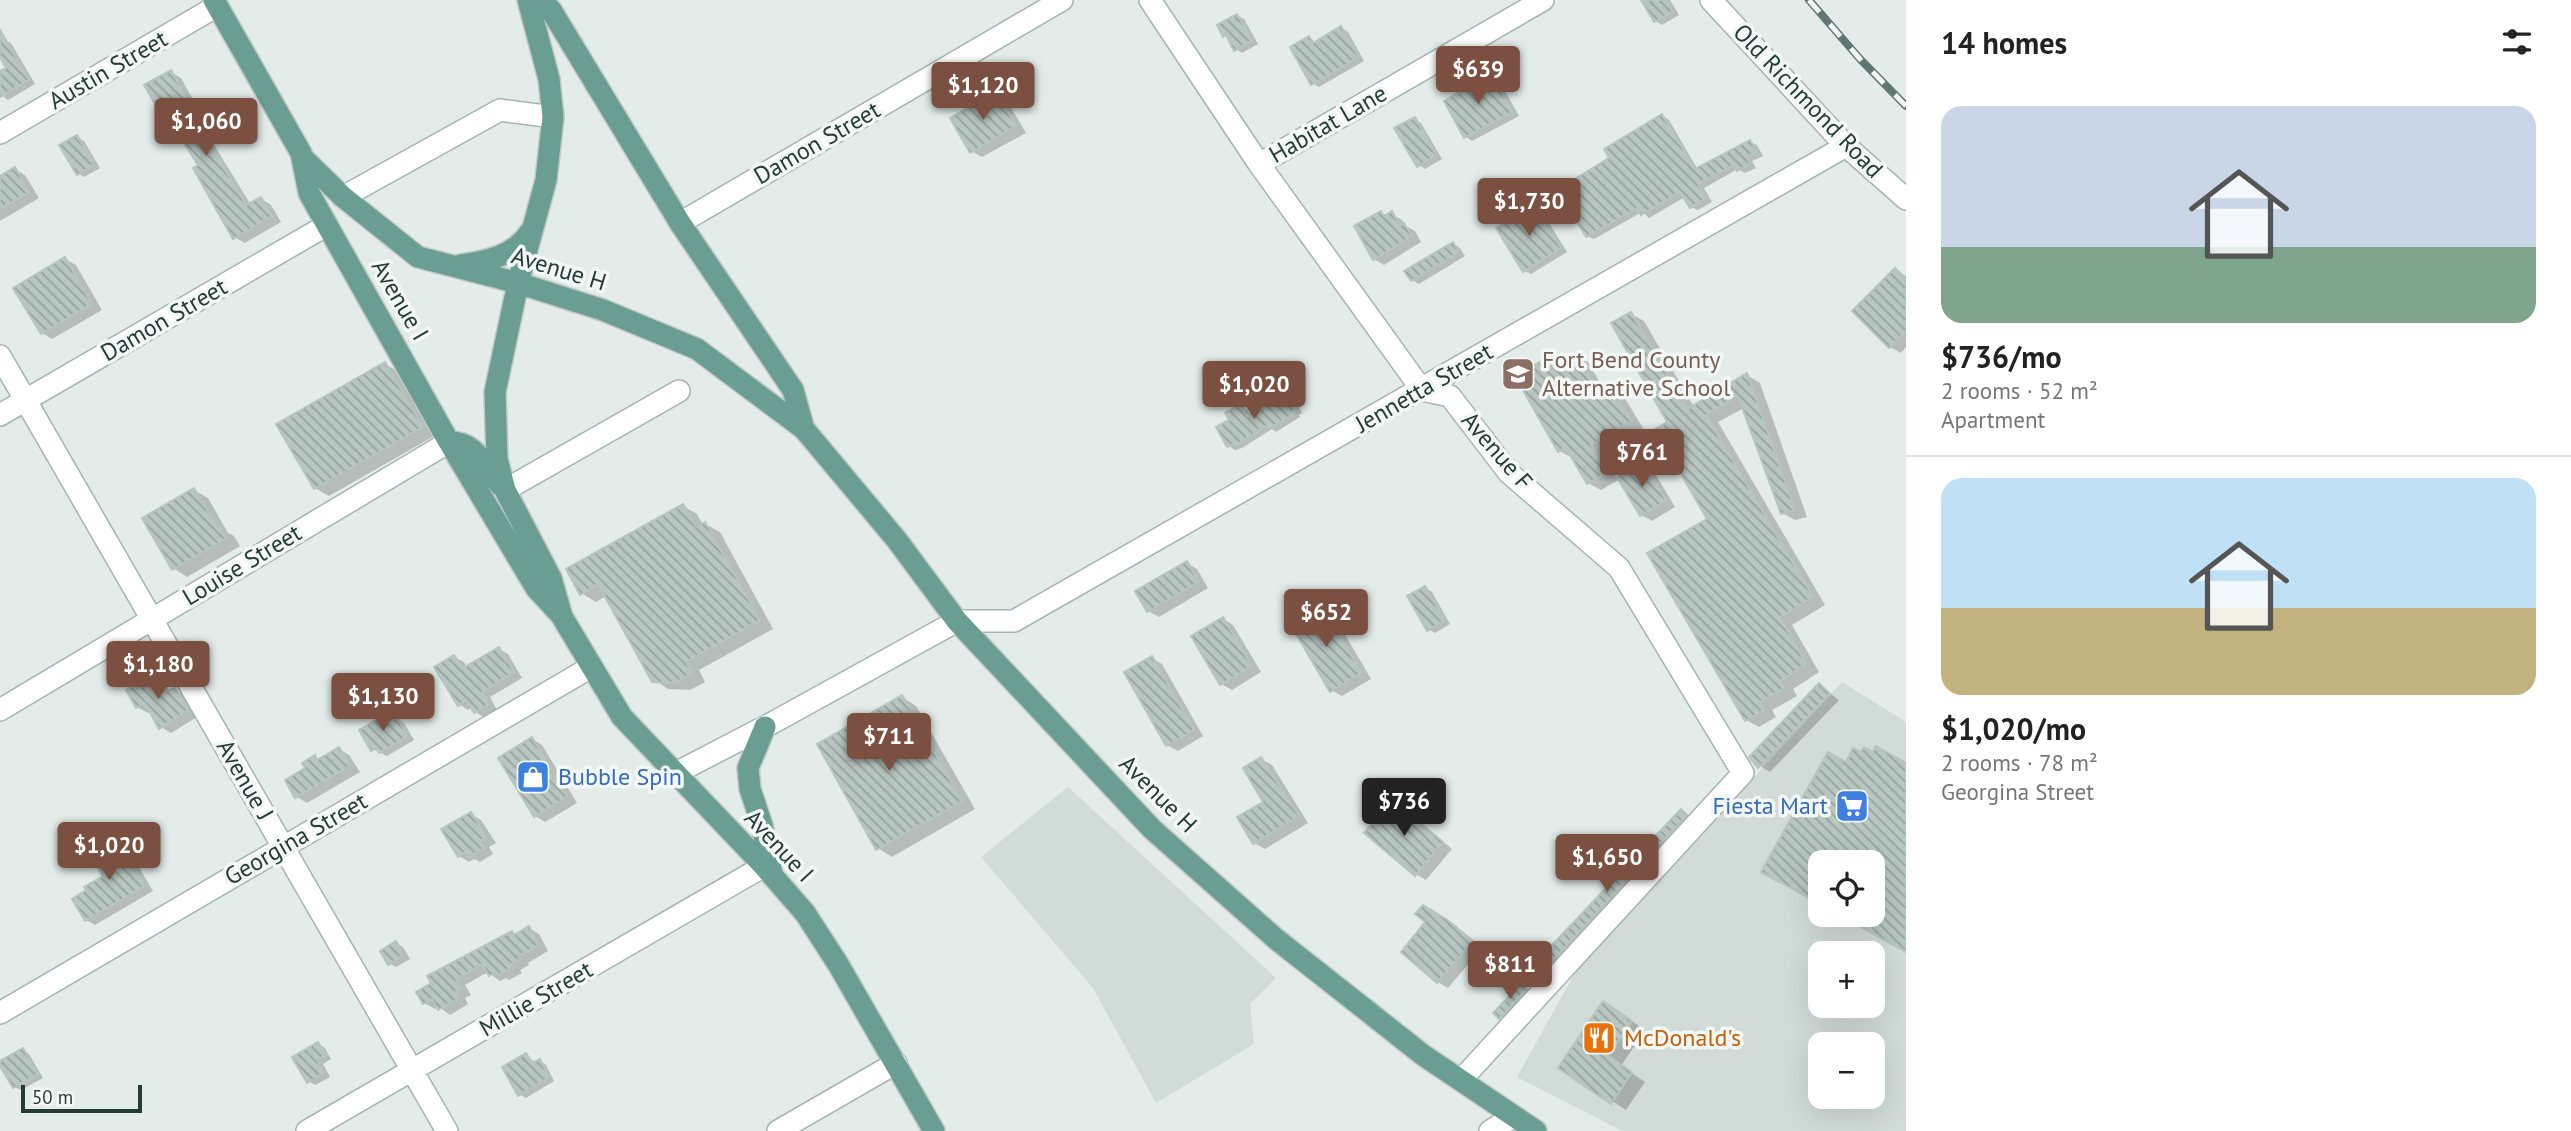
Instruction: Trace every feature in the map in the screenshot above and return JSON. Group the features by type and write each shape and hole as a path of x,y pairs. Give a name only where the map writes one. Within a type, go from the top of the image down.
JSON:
{"main road":[{"name":"Avenue I","path":"528,0 548,79 553,117 545,180 518,283 495,393 497,459 505,490 551,578 561,615"},
{"name":"Avenue H","path":"542,0 551,10 680,223 793,390 804,429"},
{"name":"Avenue I","path":"215,3 303,158 309,192 327,225 449,442 536,588 561,615 622,717 805,913 838,964 934,1131"},
{"name":"Avenue H","path":"303,158 343,197 418,257 518,283 603,310 697,349 804,429 896,539 957,621 1152,829 1276,939 1423,1055 1536,1131"},
{"path":"445,264 459,265 489,260 523,243 533,228"},
{"path":"449,442 461,442 473,447 489,473 505,490"},
{"path":"765,727 748,768 750,789 762,825 768,871"}],"street":[{"name":"Damon Street","path":"680,223 1062,0"},
{"path":"1150,0 1259,164 1422,390"},
{"name":"Habitat Lane","path":"1259,164 1543,0"},
{"name":"Old Richmond Road","path":"1711,0 1846,146 1906,199"},
{"name":"Austin Street","path":"0,133 215,3"},
{"path":"343,197 500,110 553,117"},
{"name":"Jennetta Street","path":"957,621 1014,621 1846,146"},
{"name":"Damon Street","path":"0,415 327,225"},
{"name":"Avenue J","path":"0,356 447,1131"},
{"name":"Avenue F","path":"1422,390 1450,396 1509,472 1619,568 1743,773 1461,1080"},
{"path":"505,490 680,391"},
{"name":"Louise Street","path":"0,710 449,442"},
{"path":"674,774 957,621"},
{"name":"Georgina Street","path":"0,1013 592,667"},
{"name":"Millie Street","path":"307,1131 768,871"},
{"path":"778,1131 896,1063"},
{"path":"1490,1131 1513,1117"}],"shaded area":[{"path":"1842,682 1906,722 1906,1131 1622,1131 1517,1077 1576,971"},
{"path":"1068,787 1276,978 1250,1004 1254,1044 1156,1103 1093,988 981,857"}],"building":[{"path":"1641,0 1667,0 1673,12 1654,22"},
{"path":"1237,14 1252,40 1234,51 1217,25"},
{"path":"1341,26 1359,57 1311,85 1290,47 1309,36 1313,43"},
{"path":"0,30 29,80 0,97 0,71 6,68 0,57"},
{"path":"171,70 193,110 189,113 246,205 261,197 272,216 233,239 193,168 198,165 171,123 167,125 144,85"},
{"path":"1491,73 1513,112 1464,138 1444,101"},
{"path":"996,91 1016,126 970,153 950,118"},
{"path":"1662,114 1695,169 1750,140 1757,152 1747,157 1750,164 1737,171 1734,165 1698,184 1706,198 1690,208 1680,192 1641,215 1637,208 1586,237 1556,187 1566,181 1568,183 1609,158 1604,149"},
{"path":"1415,117 1436,155 1417,167 1394,128"},
{"path":"77,135 94,164 77,175 59,145"},
{"path":"15,167 29,192 0,209 0,176"},
{"path":"1535,204 1561,248 1523,272 1496,228"},
{"path":"1381,211 1384,216 1392,211 1400,226 1404,223 1412,236 1373,260 1354,226"},
{"path":"1453,242 1459,252 1411,281 1404,271"},
{"path":"65,257 92,304 41,334 13,288"},
{"path":"1895,268 1906,279 1906,331 1889,348 1852,311"},
{"path":"1631,312 1687,409 1747,373 1795,510 1781,514 1738,396 1706,415 1813,597 1780,617 1806,664 1780,681 1785,688 1760,702 1764,710 1745,721 1647,553 1707,519 1655,429 1667,422 1611,323"},
{"path":"1576,353 1597,389 1608,382 1631,421 1591,445 1607,473 1587,484 1566,448 1558,452 1515,376 1547,358 1552,367"},
{"path":"385,362 423,427 314,489 276,424"},
{"path":"1279,397 1282,402 1290,398 1297,409 1293,411 1295,413 1268,429 1266,426 1235,446 1234,444 1227,447 1216,427 1229,420 1225,413 1241,404 1247,416"},
{"path":"1643,461 1666,501 1640,516 1617,477"},
{"path":"194,488 217,527 219,526 227,538 172,570 142,518"},
{"path":"683,504 696,527 705,522 760,620 686,662 692,673 675,683 652,682 598,584 580,595 566,569"},
{"path":"1187,561 1199,582 1147,612 1135,591"},
{"path":"1425,586 1445,620 1427,631 1407,596"},
{"path":"1323,606 1361,673 1330,692 1291,625"},
{"path":"1223,617 1252,666 1220,685 1191,636"},
{"path":"499,647 514,672 482,692 489,704 474,713 466,700 458,706 434,667 454,655 463,668"},
{"path":"1152,656 1194,730 1166,746 1124,672"},
{"path":"153,674 164,692 175,688 188,710 159,729 145,703 136,708 126,690"},
{"path":"1819,683 1830,694 1758,768 1749,757"},
{"path":"902,695 962,801 876,850 817,744"},
{"path":"388,713 392,720 397,717 408,736 379,753 376,748 371,751 359,730"},
{"name":"Bubble Spin","path":"532,737 567,797 534,817 498,758"},
{"name":"Fiesta Mart","path":"1876,746 1906,763 1906,952 1861,927 1885,927 1885,850 1808,850 1808,897 1761,872 1828,752 1846,762 1853,748 1861,752 1864,747 1873,752"},
{"path":"339,747 350,766 295,798 285,780 305,768 302,763 315,755 317,760"},
{"path":"1261,757 1299,816 1253,844 1237,817 1263,802 1243,768"},
{"path":"1392,800 1443,842 1415,876 1364,833"},
{"path":"1681,809 1687,815 1541,973 1533,965"},
{"path":"471,812 486,837 480,841 484,848 468,858 465,852 458,857 441,829"},
{"path":"118,840 145,886 85,921 72,899 86,890 84,887 103,876 91,856"},
{"path":"1423,905 1473,941 1437,983 1401,952 1425,922 1415,914"},
{"path":"529,926 539,945 518,956 520,959 511,964 513,967 498,975 496,972 489,976 482,964 456,979 461,988 455,992 459,998 438,1010 432,999 423,1004 416,992 431,983 427,976 512,931 514,935"},
{"path":"396,941 404,955 388,965 380,951"},
{"path":"1521,984 1527,989 1499,1019 1493,1013"},
{"name":"McDonald's","path":"1603,1001 1632,1021 1608,1056 1632,1072 1611,1104 1558,1068"},
{"path":"318,1042 326,1055 317,1060 324,1073 307,1083 292,1057"},
{"path":"23,1048 38,1074 13,1088 0,1066 0,1061"},
{"path":"526,1053 532,1063 540,1059 549,1077 518,1096 502,1067"}],"railway":[{"path":"1809,0 1860,59 1906,106"}],"place":[{"name":"Fort Bend County Alternative School","path":"1518,374"},
{"name":"Bubble Spin","path":"533,777"},
{"name":"Fiesta Mart","path":"1852,806"},
{"name":"McDonald's","path":"1599,1038"}]}
